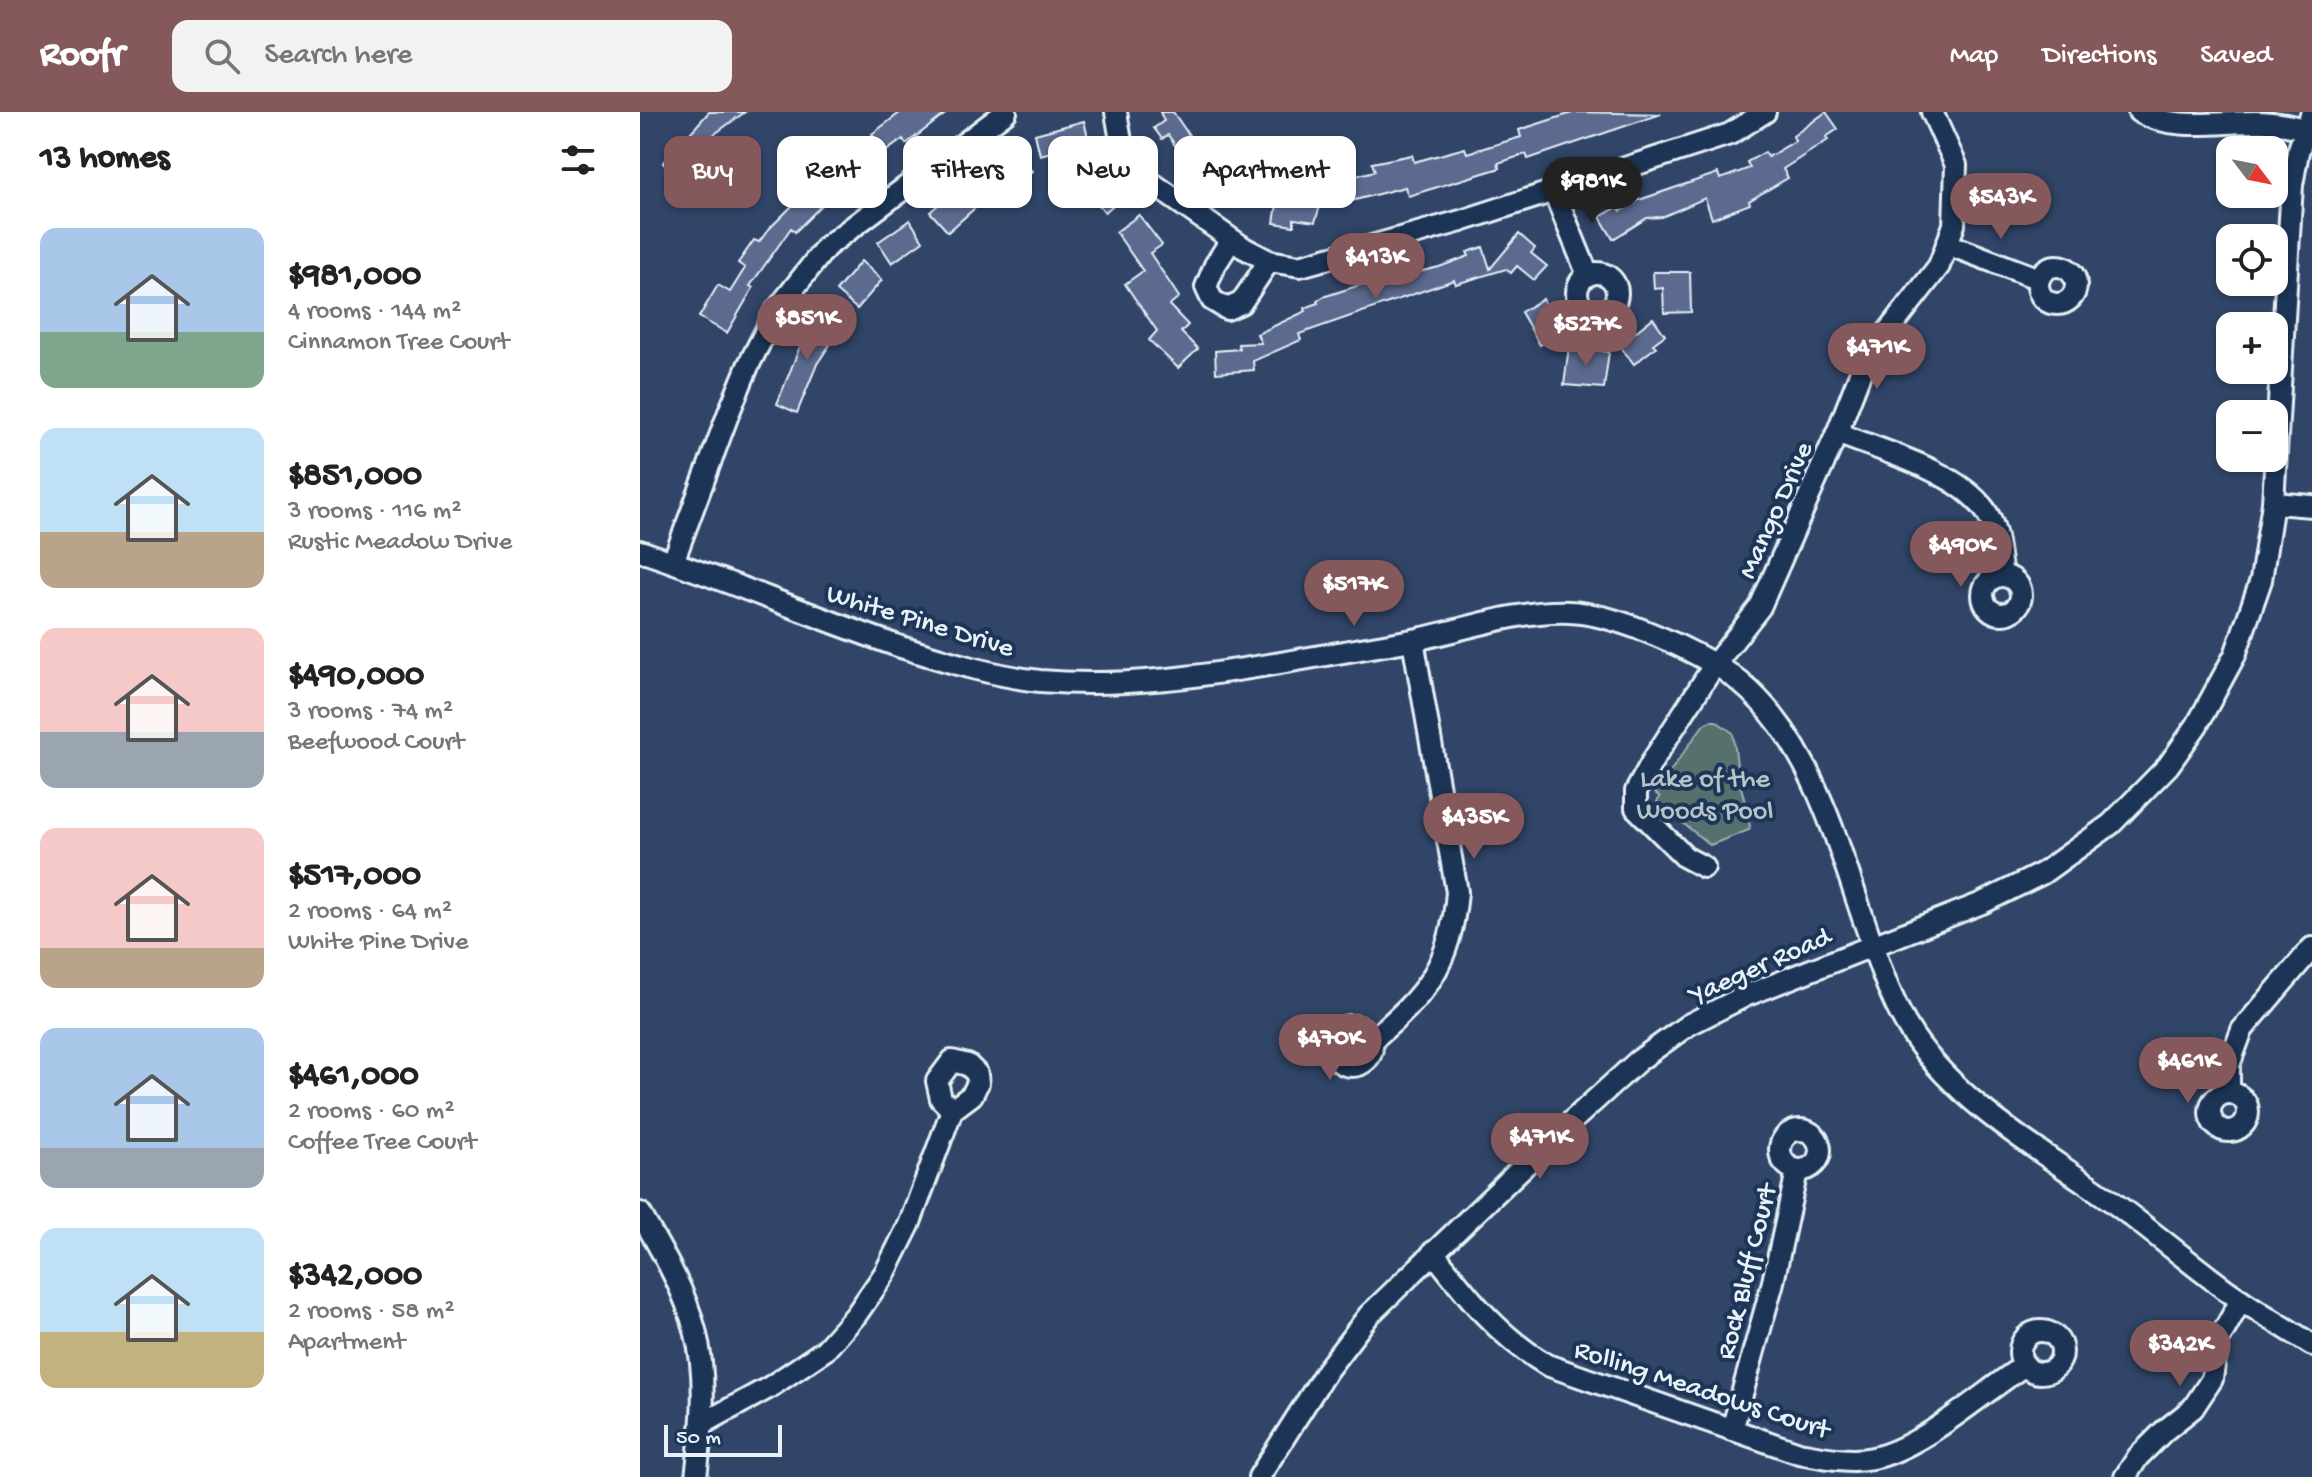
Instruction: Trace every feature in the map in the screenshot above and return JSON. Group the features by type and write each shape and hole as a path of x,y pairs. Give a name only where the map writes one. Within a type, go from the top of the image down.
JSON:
{"street":[{"path":"673,562 729,412 776,311 826,247 1006,112"},
{"path":"1116,112 1122,147 1149,181 1231,240 1269,261 1300,266 1554,192 1730,134 1765,112"},
{"name":"Mango Drive","path":"1704,867 1685,857 1636,808 1636,791 1715,664 1760,607 1837,433 1865,361 1939,266 1954,225 1956,165 1932,112"},
{"path":"1872,945 1982,903 2043,873 2082,847 2142,795 2168,766 2197,725 2235,655 2261,580 2273,503 2308,120 2283,124 2175,123 2148,114"},
{"path":"1554,192 1588,275"},
{"path":"1231,240 1206,287 1212,300 1227,309 1241,303 1269,261"},
{"path":"1947,244 2039,279"},
{"path":"1837,433 1926,468 1968,493 1985,510 1994,528 2002,575"},
{"path":"2273,503 2312,506"},
{"name":"White Pine Drive","path":"640,551 934,658 1038,681 1110,684 1194,678 1413,640 1526,616 1565,612 1587,614 1633,626 1715,664 1742,684 1775,716 1802,761 1829,822 1872,945"},
{"path":"1372,1040 1406,1011 1427,986 1446,953 1455,922 1457,892 1413,640"},
{"name":"Yaeger Road","path":"1259,1477 1347,1341 1369,1315 1590,1104 1688,1025 1745,996 1872,945 1882,976 1906,1023 1930,1058 1954,1082 2020,1136 2241,1300 2312,1345"},
{"path":"2229,1092 2229,1065 2242,1030 2312,948"},
{"path":"702,1424 770,1387 825,1350 856,1315 885,1273 909,1225 952,1110"},
{"name":"Rock Bluff Court","path":"1732,1430 1773,1282 1797,1171"},
{"path":"640,1213 670,1265 695,1330 703,1386 696,1477"},
{"name":"Rolling Meadows Court","path":"1433,1252 1482,1315 1519,1348 1538,1359 1572,1375 1799,1453 1837,1459 1871,1458 1896,1451 2025,1365"},
{"path":"2125,1477 2138,1457 2193,1408 2212,1379 2217,1343 2241,1300"}],"green space":[{"name":"Lake of the Woods Pool","path":"1716,721 1733,733 1735,768 1750,826 1749,830 1710,845 1657,802 1660,797 1655,793 1704,724"}],"building":[{"path":"709,112 745,112 712,136 687,136"},
{"path":"901,112 948,112 916,136 903,136 887,151 887,136 872,134"},
{"path":"1160,112 1173,112 1190,136 1174,136 1174,144 1168,135 1162,139 1154,128 1164,121"},
{"path":"1575,112 1661,114 1528,159 1526,154 1498,163 1500,168 1408,196 1405,187 1356,200 1356,176 1375,171 1372,163 1412,155 1414,162 1465,148 1467,153 1521,137 1519,130"},
{"path":"1826,112 1838,129 1826,137 1828,140 1783,169 1788,178 1749,201 1750,204 1712,219 1705,198 1662,217 1647,218 1613,239 1600,217 1618,207 1621,211 1639,200 1718,173 1720,179 1750,168 1747,162 1765,152 1768,157 1795,141 1793,136"},
{"path":"1084,121 1088,136 1048,136 1048,153 1040,155 1035,134"},
{"path":"790,208 819,208 795,232 791,228 750,286 753,288 727,333 699,317 718,285 730,292 745,268 738,263 754,240 759,242"},
{"path":"934,208 975,208 948,232 930,212"},
{"path":"1276,208 1319,208 1315,222 1294,219 1294,226 1274,223"},
{"path":"1139,215 1162,245 1150,253 1179,297 1169,305 1188,325 1181,332 1198,349 1178,368 1149,340 1157,331 1125,284 1143,271 1116,232"},
{"path":"910,220 923,241 892,263 878,242"},
{"path":"1519,234 1535,248 1531,253 1547,266 1534,280 1517,266 1511,273 1506,269 1456,284 1454,280 1299,334 1301,340 1253,361 1254,370 1216,373 1215,351 1239,349 1238,344 1261,343 1257,334 1306,311 1305,308 1318,303 1323,297 1369,282 1371,288 1398,279 1396,273 1417,267 1418,272 1439,267 1469,256 1467,252 1483,247 1490,269"},
{"path":"861,261 882,280 857,309 836,291"},
{"path":"1653,272 1690,272 1691,312 1664,313 1663,288 1654,289"},
{"path":"1543,299 1558,334 1540,345 1521,312"},
{"path":"822,312 839,324 832,335 835,337 817,364 797,413 777,404 801,344"},
{"path":"1653,318 1665,335 1653,344 1656,347 1634,364 1619,345"},
{"path":"1569,346 1609,352 1604,388 1564,385"}]}
